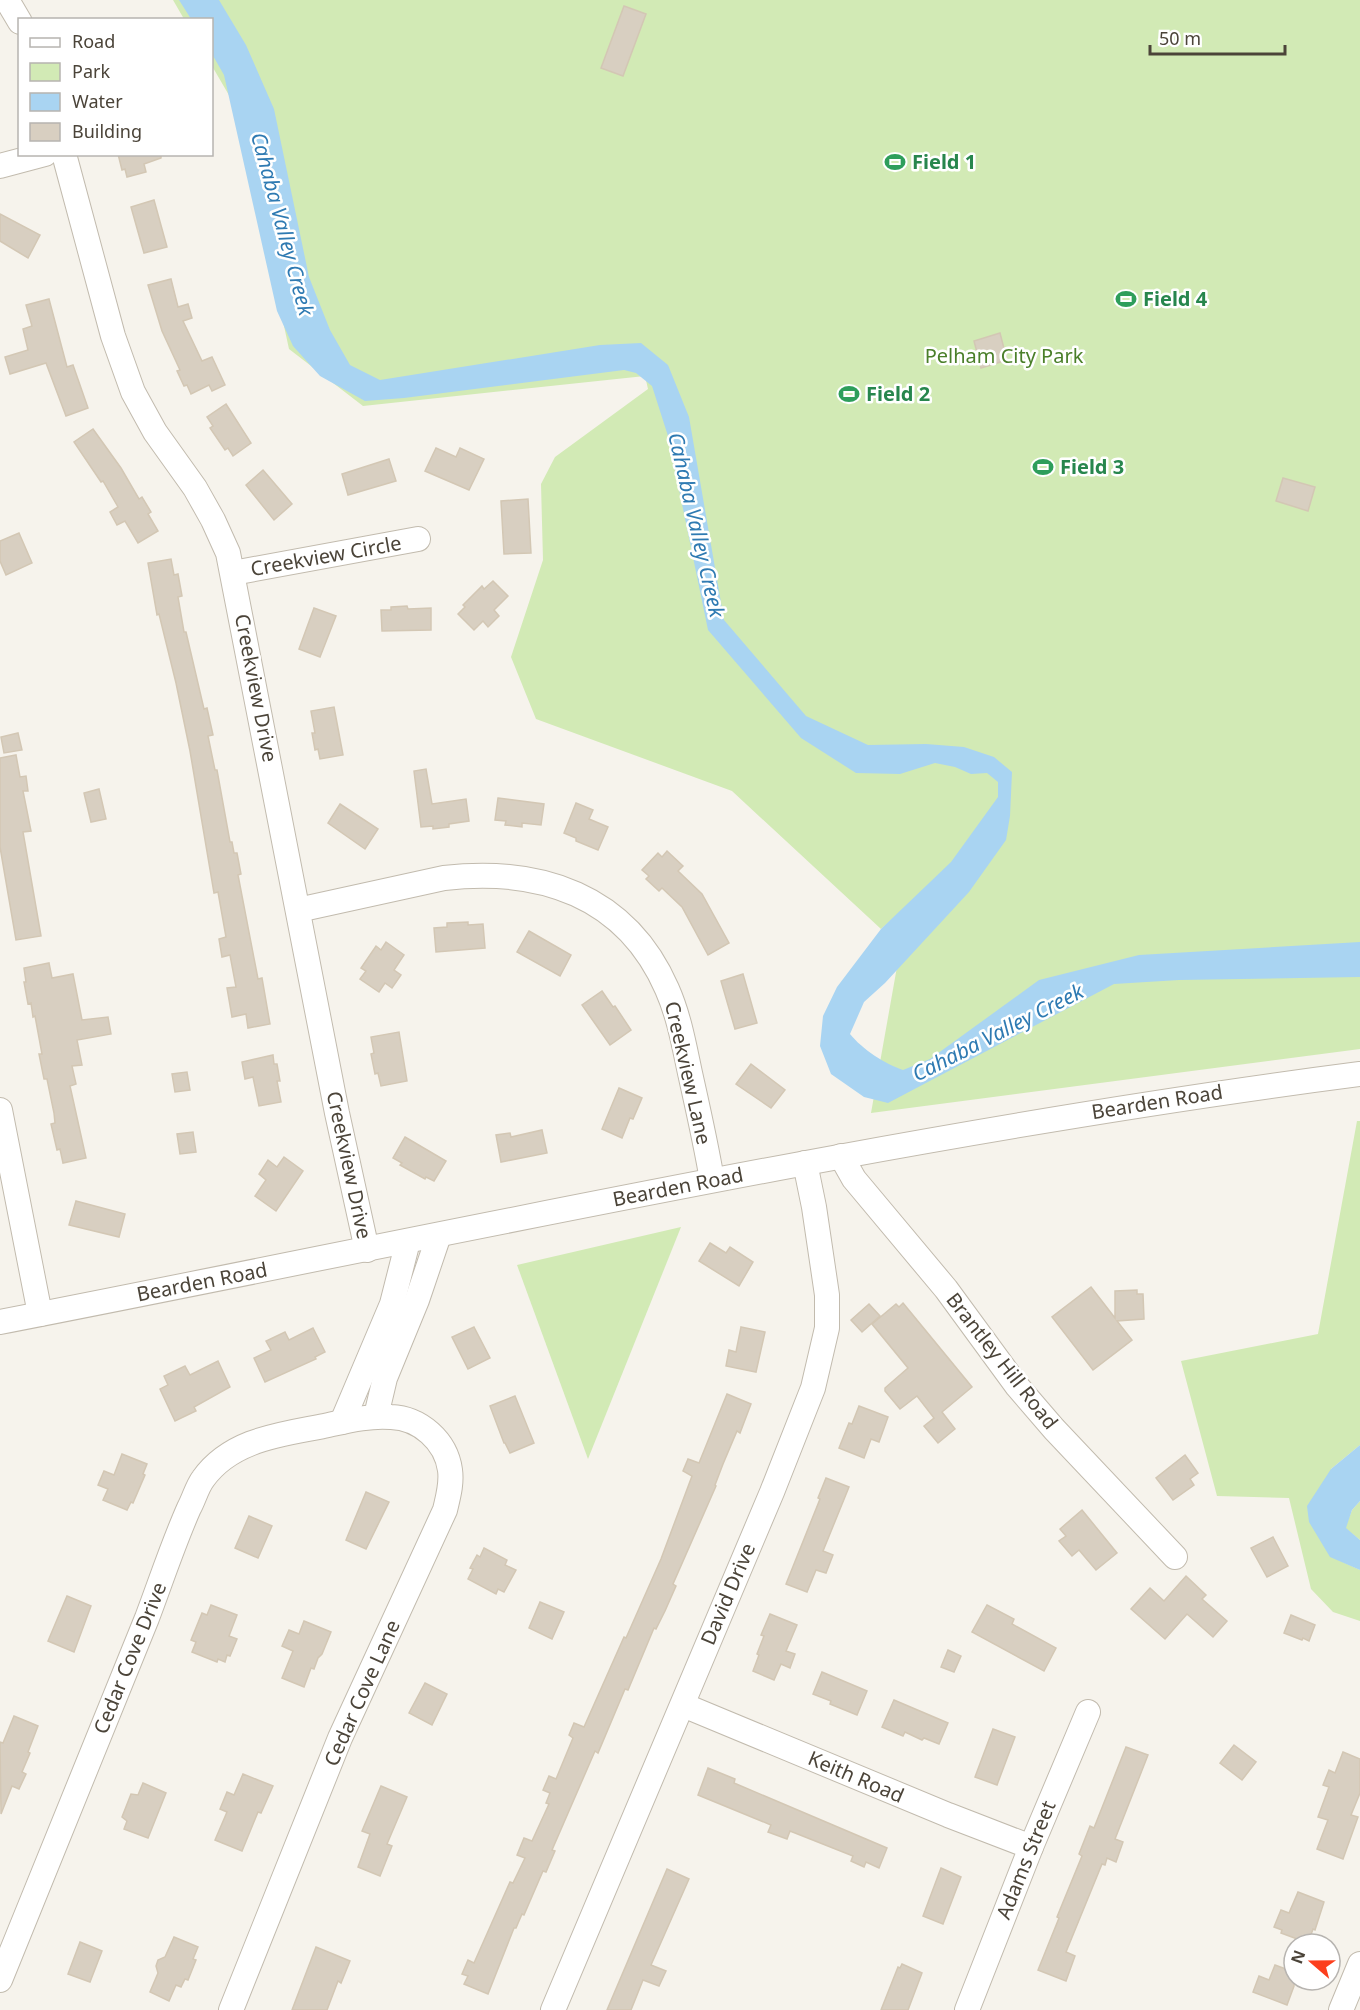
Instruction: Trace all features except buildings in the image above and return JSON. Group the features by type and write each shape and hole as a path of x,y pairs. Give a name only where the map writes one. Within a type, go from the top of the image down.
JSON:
{"street":[{"path":"7,0 18,19"},
{"path":"0,166 38,156"},
{"name":"Creekview Drive","path":"65,156 113,336 133,392 149,422 195,488 228,553 337,1113 367,1250"},
{"name":"Creekview Circle","path":"233,573 418,539"},
{"name":"Creekview Lane","path":"298,910 467,876 516,877 543,881 562,887 602,908 631,932 649,954 668,989 681,1030 712,1180"},
{"name":"Bearden Road","path":"0,1322 712,1180 954,1135 1214,1093 1360,1074"},
{"path":"0,1110 40,1314"},
{"name":"Brantley Hill Road","path":"841,1156 854,1179 946,1289 1017,1386 1054,1429 1175,1557"},
{"name":"David Drive","path":"553,2010 772,1492 820,1365 827,1328 827,1295 805,1163"},
{"path":"376,1416 385,1378 417,1300 439,1235"},
{"path":"342,1422 392,1304 408,1241"},
{"name":"Cedar Cove Drive","path":"0,1980 148,1614 180,1528 202,1480 222,1460 255,1441 376,1416"},
{"name":"Cedar Cove Lane","path":"231,2010 340,1738 436,1531 449,1494 451,1480 447,1458 434,1437 426,1429 408,1420 394,1416 376,1416"},
{"name":"Keith Road","path":"682,1704 948,1815 1031,1846"},
{"name":"Adams Street","path":"967,2010 1031,1846 1088,1712"},
{"path":"1341,2010 1360,1964"}],"green space":[{"name":"Pelham City Park","path":"173,0 1360,0 1360,1049 871,1113 908,905 881,929 732,791 536,719 511,657 543,560 541,484 555,457 648,389 645,376 363,406 289,349 237,109 213,68 213,18 183,18"},
{"path":"1357,1121 1360,1121 1360,1445 1331,1469 1330,1556 1360,1570 1360,1621 1333,1612 1311,1589 1289,1498 1217,1496 1181,1361 1318,1334"},
{"path":"681,1227 588,1459 517,1265"},
{"path":"1360,1501 1360,1540 1345,1528 1352,1510"}],"water":[{"name":"Cahaba Valley Creek","path":"179,0 219,0 246,45 274,109 309,277 330,330 350,365 380,380 600,345 641,343 668,365 689,417 724,620 806,716 868,745 926,744 964,747 994,757 1012,772 1010,816 1006,840 969,892 885,983 864,1002 850,1034 867,1050 881,1060 903,1070 930,1059 1039,980 1139,955 1360,942 1360,977 1179,980 1114,984 888,1103 864,1097 831,1074 820,1046 823,1016 837,987 881,929 951,862 998,797 998,782 987,773 971,774 955,767 935,763 900,774 856,773 801,738 708,630 668,436 652,386 636,373 624,370 365,401 320,376 293,346 277,311 224,75 213,56 213,18 190,18"},
{"path":"1360,1445 1360,1501 1352,1510 1346,1528 1360,1540 1360,1570 1330,1557 1309,1522 1307,1506 1331,1469"}],"place":[{"name":"Field 1","path":"895,162"},
{"name":"Field 4","path":"1126,299"},
{"name":"Field 2","path":"849,394"},
{"name":"Field 3","path":"1043,467"}]}
